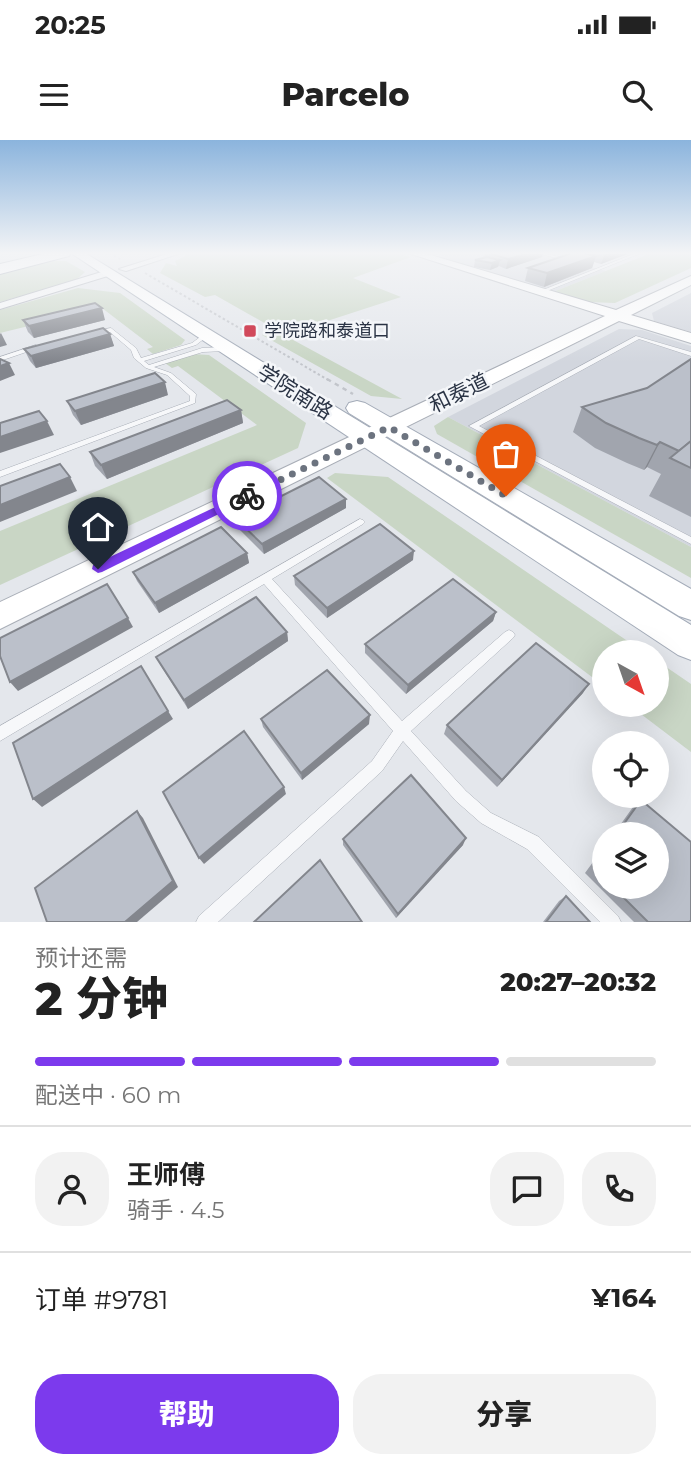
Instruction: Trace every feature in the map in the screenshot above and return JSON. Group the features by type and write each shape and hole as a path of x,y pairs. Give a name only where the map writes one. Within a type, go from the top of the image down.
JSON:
{"main road":[{"name":"学院南路","path":"149,289 227,349 691,606"},
{"name":"学院南路","path":"156,289 378,432 691,644"}],"street":[{"path":"0,306 48,289"},
{"path":"532,289 691,338"},
{"name":"和泰道","path":"0,616 672,289"}],"lane":[{"path":"540,292 546,289"},
{"path":"0,474 193,402 194,395 169,374 148,367 134,349 111,330 91,333"},
{"path":"140,360 194,344 206,335"},
{"path":"691,354 638,337 473,426 691,541"},
{"path":"0,359 51,344"},
{"path":"148,367 202,350 227,349"},
{"path":"0,734 360,523"},
{"path":"265,578 461,796 486,818 533,843 612,922"},
{"path":"205,922 377,766 402,730 509,635"}],"path":[{"path":"163,289 354,394"}],"shaded area":[{"path":"691,293 691,332 654,321 652,313"},
{"path":"619,329 642,330 691,346 691,547 448,417"}],"green space":[{"path":"0,289 43,289 0,302"},
{"path":"73,289 120,293 185,340 181,345 153,354 147,349 153,347 102,308 0,333 0,310"},
{"path":"191,289 382,289 401,297 284,335 402,399 371,396 262,335 275,329 215,295 205,297"},
{"path":"559,289 644,289 615,303 588,302 553,292"},
{"path":"193,354 209,355 306,423 298,448 0,585 0,531 257,425 178,366 172,368 165,363"},
{"path":"448,417 691,547 691,578 437,434 434,426"},
{"path":"335,473 388,477 626,640 592,640 592,677 327,478"},
{"path":"669,669 691,684 691,752 669,735 669,731 663,731 646,718 669,717"}],"building":[{"path":"95,303 102,308 29,326 23,320"},
{"path":"103,328 110,334 31,356 24,349"},
{"path":"0,359 9,363 0,366"},
{"path":"691,359 691,441 679,451 660,442 657,445 639,438 606,423 582,407 647,388"},
{"path":"155,373 165,382 75,411 67,401"},
{"path":"227,400 241,410 101,465 90,452"},
{"path":"39,411 47,421 0,437 0,423"},
{"path":"691,441 691,468 670,458"},
{"path":"60,464 70,477 0,505 0,486"},
{"path":"319,477 346,499 262,544 236,519"},
{"path":"380,524 414,551 327,608 294,576"},
{"path":"221,527 247,553 155,603 133,572"},
{"path":"453,579 496,612 408,685 365,644"},
{"path":"107,584 128,618 10,682 0,656 0,638"},
{"path":"256,597 287,632 184,700 156,657"},
{"path":"536,643 589,684 502,780 447,725"},
{"path":"141,666 168,711 33,799 13,743"},
{"path":"327,670 370,715 301,773 261,719"},
{"path":"244,731 284,787 199,858 163,792"},
{"path":"411,775 466,838 398,914 343,839"},
{"path":"635,808 651,808 667,822 625,822"},
{"path":"137,811 173,881 125,922 47,922 35,888"},
{"path":"669,824 691,842 691,920 648,922 625,899 669,899"},
{"path":"320,860 362,922 254,922"},
{"path":"566,896 590,922 546,922"}],"way so far":[{"path":"247,496 389,427 506,496"}],"place":[{"name":"学院路和泰道口","path":"250,331"}],"route":[{"path":"98,569 247,496"}]}
